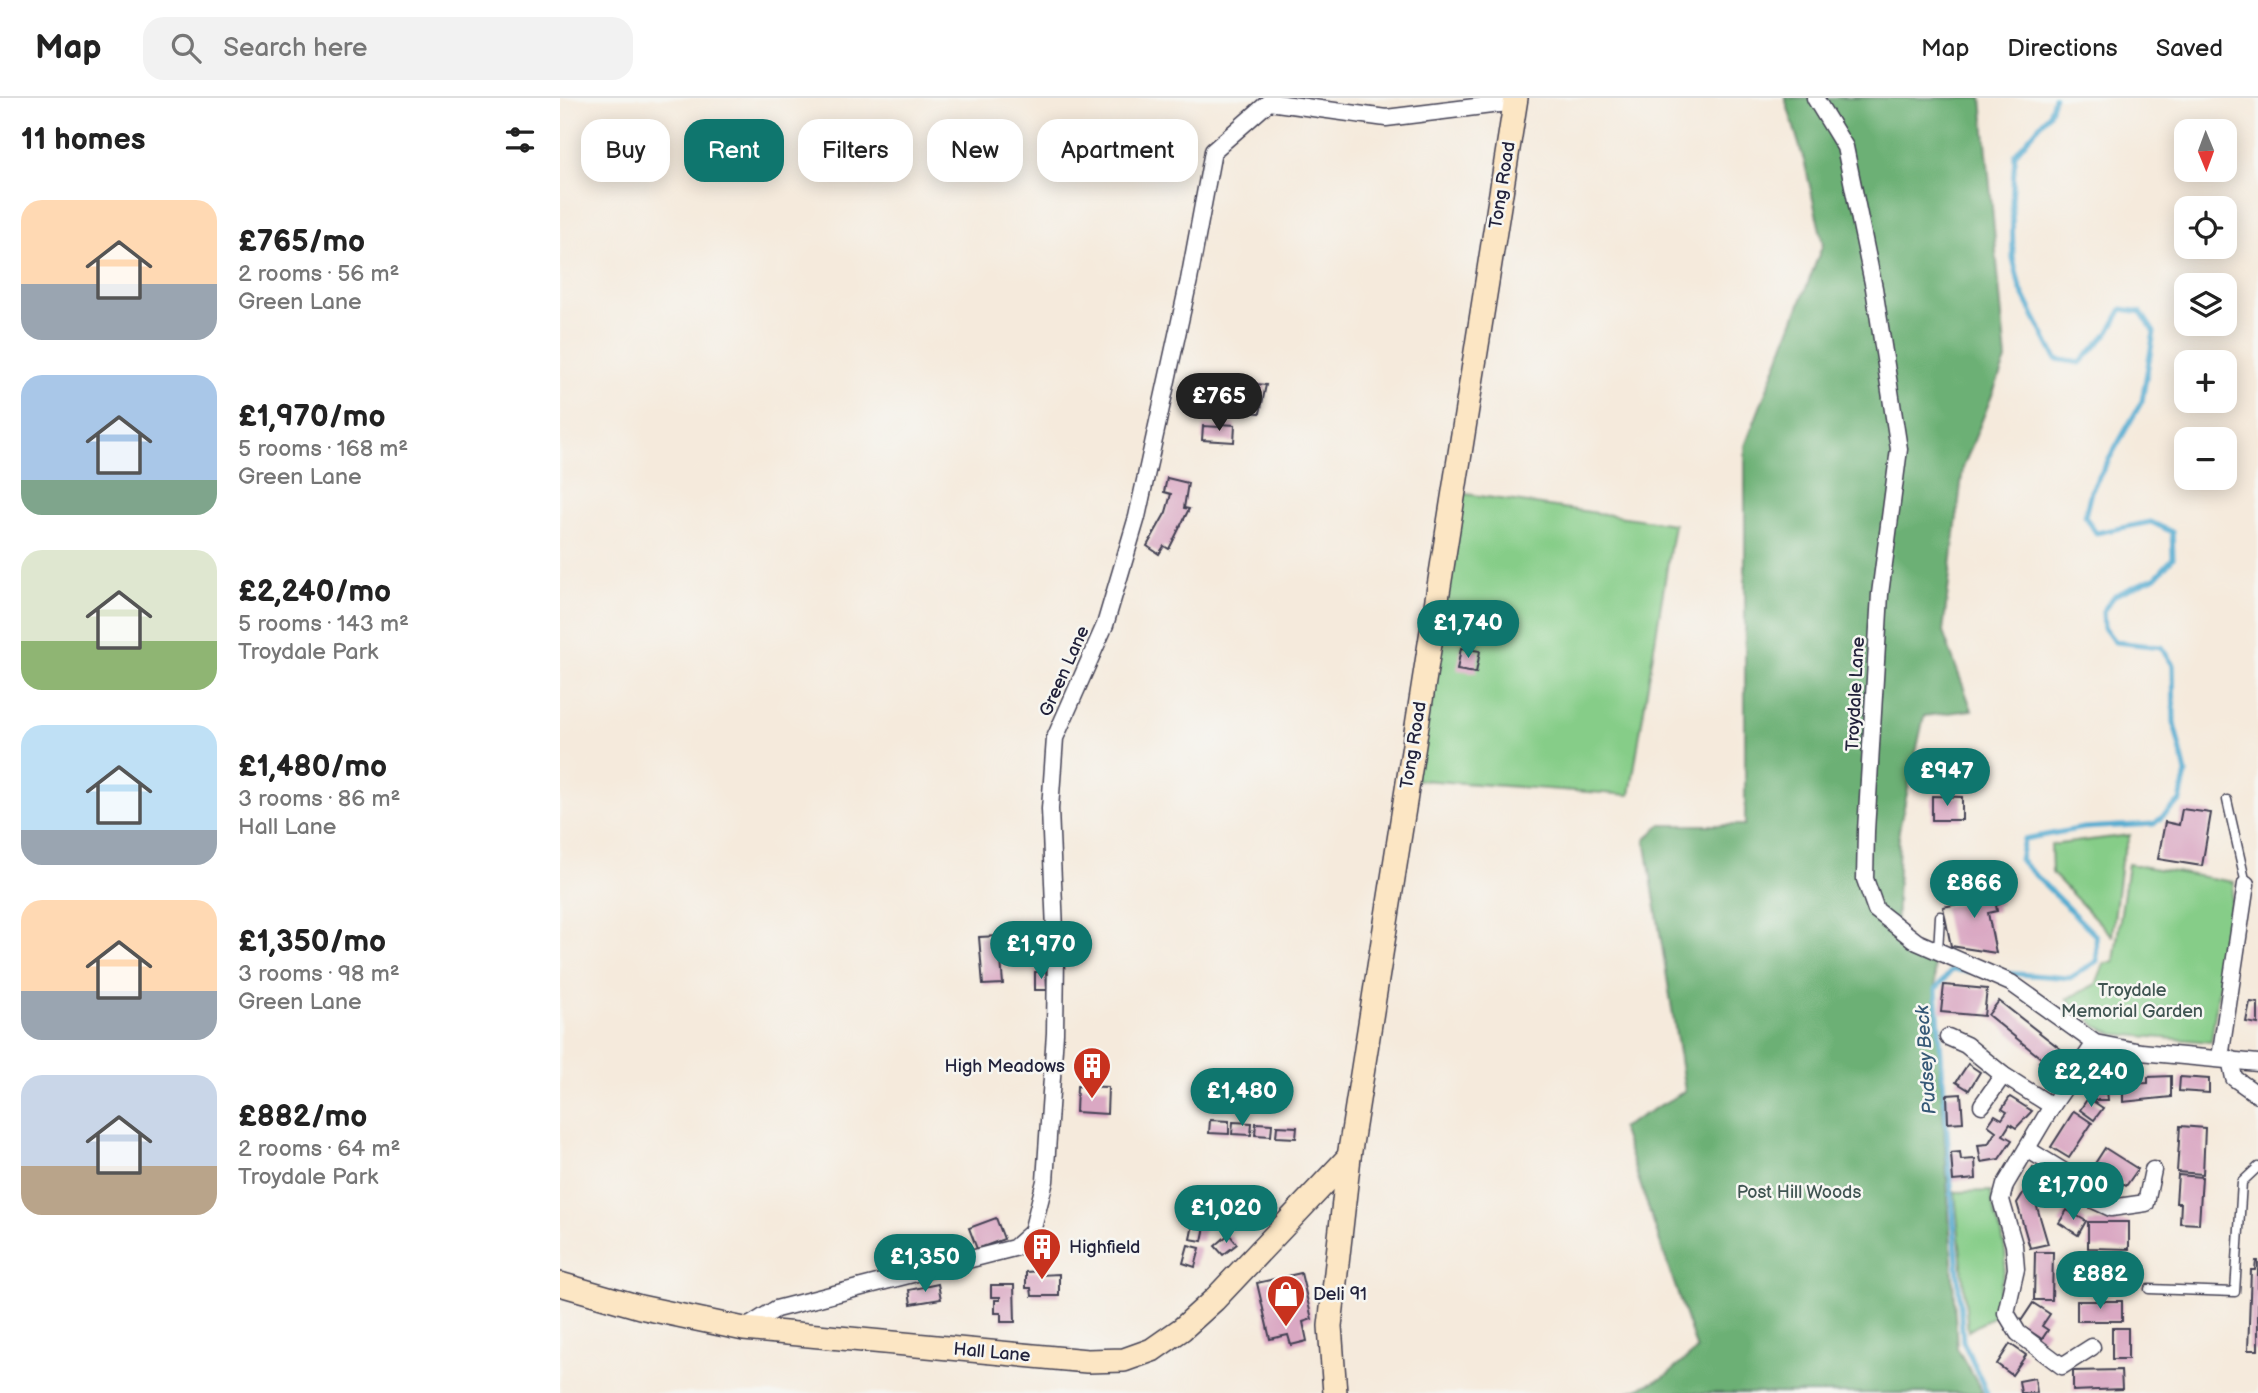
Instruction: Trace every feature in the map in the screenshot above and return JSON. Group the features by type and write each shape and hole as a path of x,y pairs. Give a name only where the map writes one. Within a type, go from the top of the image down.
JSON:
{"street":[{"name":"Troydale Lane","path":"1815,98 1845,147 1874,288 1899,449 1880,594 1865,879 1876,910 1911,938 2011,983 2095,1044 2141,1052 2258,1063"},
{"name":"Tong Road","path":"1335,1393 1330,1314 1349,1157 1516,100"},
{"name":"Green Lane","path":"744,1329 776,1309 1014,1248 1032,1232 1045,1181 1055,1033 1056,955 1050,809 1055,738 1105,625 1137,517 1186,293 1213,151 1269,102 1386,118 1516,100"},
{"path":"2246,884 2250,913 2225,1058 2234,1078 2258,1095"},
{"path":"1948,1037 1966,1045 2003,1075 2052,1106"},
{"path":"2062,1366 2018,1333 2006,1313 2015,1269 2014,1245 2001,1200 2006,1185 2052,1106 2095,1044"},
{"path":"1982,1105 2003,1075"},
{"path":"2027,1149 2063,1171 2089,1198 2111,1208 2146,1203 2154,1170"},
{"name":"Hall Lane","path":"560,1284 640,1307 744,1329 1087,1361 1124,1360 1152,1349 1182,1329 1349,1157"},
{"path":"2059,1384 2062,1366 2092,1347"}],"lane":[{"path":"2227,800 2246,884"},
{"path":"1940,916 1943,954"},
{"path":"2149,1289 2235,1292 2242,1182 2258,1167"}],"green space":[{"name":"Post Hill Woods","path":"1785,98 1982,98 2006,360 1963,468 1943,632 1972,710 1924,716 1899,830 1896,942 1934,961 1957,1348 1983,1393 1627,1393 1663,1378 1697,1350 1621,1128 1685,1091 1645,839 1661,825 1745,825 1745,446 1823,244 1805,164"},
{"path":"1452,492 1674,524 1630,795 1408,779"},
{"path":"2130,835 2121,861 2112,936 2052,873 2051,845"},
{"name":"Troydale Memorial Garden","path":"2128,864 2234,882 2211,1042 2115,1034 2098,1027 2067,999 2096,984 2104,964 2114,961"},
{"path":"1991,1191 2004,1242 2005,1266 1997,1314 1968,1331 1955,1192"}],"building":[{"path":"1231,382 1266,385 1260,413 1244,412 1244,405 1229,403"},
{"path":"1220,424 1235,425 1234,442 1202,440 1203,426 1220,427"},
{"path":"1167,478 1188,483 1184,508 1189,509 1169,549 1164,546 1159,554 1147,546 1166,512 1171,494 1164,492"},
{"path":"1461,648 1480,651 1476,673 1457,670"},
{"path":"1932,796 1962,797 1962,820 1932,820"},
{"path":"2182,809 2211,813 2202,866 2158,859 2165,822 2179,825"},
{"path":"1995,880 2000,904 1996,905 1997,911 1988,913 1996,953 1951,946 1943,907 1978,900 1975,884"},
{"path":"999,936 1003,984 983,985 979,937"},
{"path":"1046,971 1047,990 1035,990 1035,972"},
{"path":"1944,985 1987,989 1984,1016 1941,1012"},
{"path":"1999,1001 2067,1054 2052,1073 2039,1062 2042,1059 1988,1015"},
{"path":"2250,1002 2258,1003 2258,1024 2246,1022"},
{"path":"1968,1064 1980,1072 1969,1090 1956,1082"},
{"path":"2121,1072 2122,1091 2107,1091 2108,1100 2093,1100 2093,1073"},
{"path":"2171,1076 2171,1097 2123,1102 2123,1084 2148,1083 2148,1077"},
{"path":"2180,1077 2209,1079 2209,1093 2179,1091"},
{"name":"High Meadows","path":"1077,1086 1108,1087 1107,1114 1076,1112"},
{"path":"1961,1094 1963,1122 1948,1123 1947,1095"},
{"path":"2010,1097 2032,1111 2016,1128 2010,1124 2003,1135 2012,1140 1999,1159 1981,1162 1978,1145 1988,1144 1996,1131 1988,1125 1995,1115 2002,1119 2007,1112 2002,1109"},
{"path":"2088,1098 2103,1108 2094,1120 2080,1110"},
{"path":"2074,1111 2092,1123 2069,1158 2051,1147"},
{"path":"1210,1120 1229,1121 1229,1134 1209,1133"},
{"path":"1233,1122 1252,1123 1251,1135 1232,1134"},
{"path":"1256,1123 1272,1124 1271,1136 1255,1135"},
{"path":"1277,1126 1297,1127 1296,1138 1276,1137"},
{"path":"2180,1126 2205,1128 2203,1174 2177,1172"},
{"path":"2105,1148 2138,1169 2126,1186 2120,1182 2117,1186 2096,1172 2098,1168 2094,1165"},
{"path":"1960,1152 1961,1160 1975,1159 1976,1179 1953,1181 1951,1153"},
{"path":"2033,1168 2053,1181 2037,1207 2048,1244 2030,1248 2017,1203 2029,1184 2025,1182"},
{"path":"2178,1175 2202,1177 2199,1224 2180,1223 2181,1203 2176,1203"},
{"path":"2067,1210 2086,1221 2078,1235 2059,1223"},
{"path":"996,1218 1004,1239 977,1249 969,1228"},
{"path":"1194,1220 1206,1222 1202,1241 1190,1239"},
{"path":"2088,1222 2129,1222 2129,1249 2088,1248"},
{"path":"1229,1234 1237,1244 1223,1255 1215,1246"},
{"path":"1188,1245 1200,1248 1195,1267 1183,1263"},
{"path":"2035,1252 2053,1252 2052,1300 2034,1300"},
{"path":"2256,1261 2258,1350 2248,1350 2251,1270 2255,1270"},
{"name":"Highfield","path":"1040,1271 1040,1275 1059,1274 1059,1296 1032,1296 1031,1288 1026,1288 1026,1272"},
{"path":"1301,1273 1312,1319 1303,1322 1307,1341 1291,1345 1288,1335 1270,1339 1257,1283"},
{"path":"938,1284 941,1299 911,1304 909,1290"},
{"path":"991,1285 1014,1285 1015,1322 1001,1322 1001,1313 995,1313 995,1300 1000,1300 1000,1297 991,1297"},
{"path":"2077,1301 2122,1301 2122,1321 2077,1321"},
{"path":"2033,1303 2050,1314 2042,1326 2048,1330 2042,1339 2019,1324"},
{"path":"2112,1328 2128,1328 2128,1359 2112,1359"},
{"path":"2010,1344 2026,1355 2012,1375 1997,1364"},
{"path":"2121,1370 2122,1389 2073,1391 2073,1371"},
{"path":"2035,1378 2037,1393 2021,1393 2019,1381"}],"waterway":[{"name":"Pudsey Beck","path":"2005,973 2070,978 2097,961 2096,936 2020,860 2024,839 2083,828 2154,824 2180,801 2186,773 2174,723 2173,665 2161,647 2115,642 2104,628 2103,611 2115,595 2156,577 2173,558 2172,532 2151,522 2096,533 2085,516 2091,491 2142,401 2154,332 2141,312 2122,309 2109,332 2080,363 2056,359 2020,288 2013,258 2015,154 2049,114 2054,98"},
{"name":"Pudsey Beck","path":"1967,971 1952,970 1936,989 1963,1341 1987,1393"}],"place":[{"name":"High Meadows","path":"1092,1100"},
{"name":"Highfield","path":"1042,1281"},
{"name":"Deli 91","path":"1286,1328"}]}
